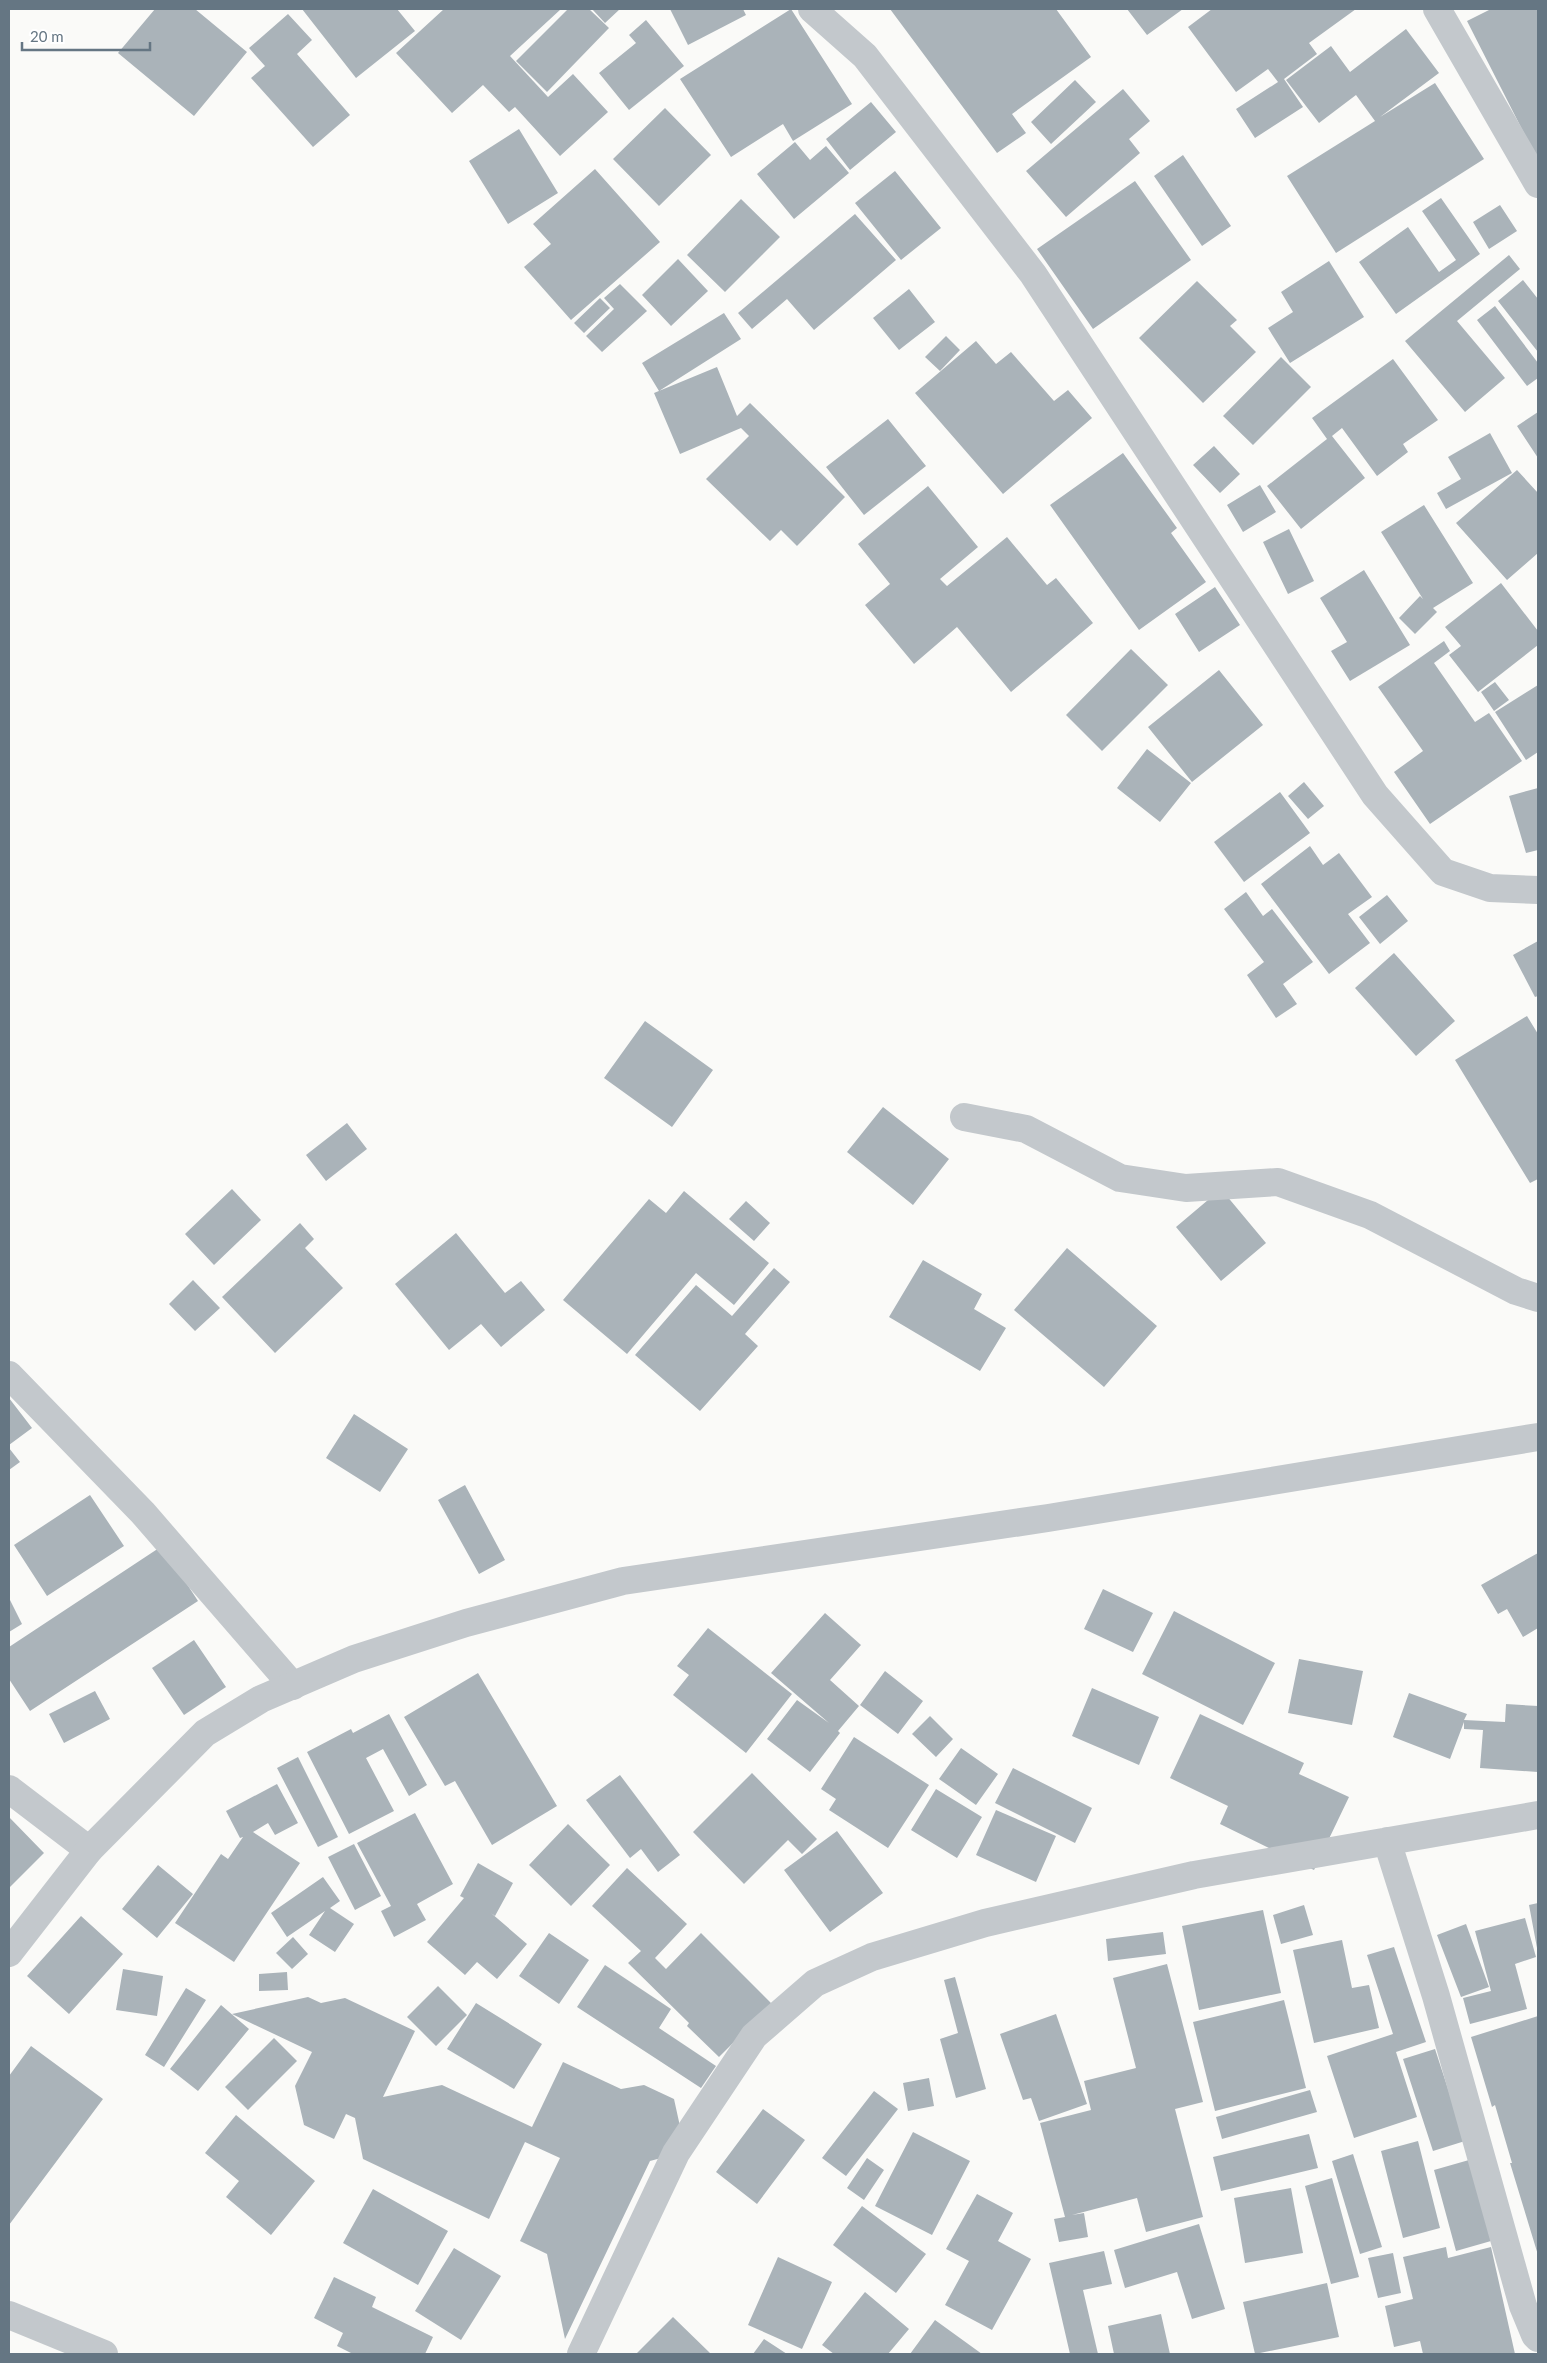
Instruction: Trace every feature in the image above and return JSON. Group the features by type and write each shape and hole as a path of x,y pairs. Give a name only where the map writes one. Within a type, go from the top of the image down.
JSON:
{"street":[{"path":"812,9 865,56 1033,274 1376,795 1443,872 1490,888 1538,890"},
{"path":"1437,9 1538,184"},
{"path":"964,1116 1026,1129 1120,1178 1186,1188 1278,1182 1370,1215 1516,1291 1538,1298"},
{"path":"9,1375 143,1514 293,1686"},
{"path":"9,1953 89,1850 205,1733 262,1699 354,1659 466,1623 623,1581 1048,1518 1538,1437"},
{"path":"9,1789 89,1850"},
{"path":"582,2354 676,2153 754,2036 815,1983 872,1957 985,1924 1194,1875 1538,1815"},
{"path":"1387,1841 1436,1996 1523,2306 1538,2338"},
{"path":"9,2315 104,2354"}],"building":[{"path":"155,9 195,9 247,52 194,116 118,53"},
{"path":"302,9 397,9 415,31 356,78"},
{"path":"444,9 561,9 510,56 548,97 573,74 608,112 560,156 515,107 509,112 483,85 452,113 396,53"},
{"path":"568,9 589,9 609,28 547,92 516,61"},
{"path":"592,9 620,9 605,23"},
{"path":"670,9 743,9 746,15 688,45"},
{"path":"791,9 852,104 793,141 783,124 731,157 680,79"},
{"path":"890,9 1056,9 1091,57 1012,114 1026,133 997,153"},
{"path":"1127,9 1183,9 1147,35"},
{"path":"1212,9 1356,9 1309,43 1317,54 1284,79 1303,107 1255,138 1236,109 1278,82 1268,69 1236,92 1188,27"},
{"path":"1491,9 1538,9 1538,161 1467,21"},
{"path":"288,14 312,40 297,54 350,115 313,147 251,78 265,66 249,48"},
{"path":"646,20 684,66 629,110 599,73 636,43 629,35"},
{"path":"1406,29 1439,73 1380,117 1435,83 1484,159 1336,253 1287,176 1375,121 1356,95 1319,123 1286,80 1331,46 1350,72"},
{"path":"1075,80 1096,102 1051,144 1031,122"},
{"path":"1123,89 1150,121 1129,139 1140,153 1066,217 1026,171"},
{"path":"871,102 896,132 850,170 826,139"},
{"path":"665,108 711,155 659,206 613,159"},
{"path":"519,129 558,193 508,224 469,161"},
{"path":"795,142 810,160 826,146 849,173 794,219 757,174"},
{"path":"1183,155 1231,226 1202,246 1154,176"},
{"path":"595,169 660,242 571,320 524,267 551,244 533,224"},
{"path":"895,171 941,228 901,260 855,203"},
{"path":"1135,181 1191,260 1093,329 1037,249"},
{"path":"1441,198 1480,254 1396,314 1359,262 1408,227 1439,272 1456,260 1422,211"},
{"path":"741,199 780,237 725,292 687,255"},
{"path":"1500,205 1517,231 1489,249 1473,222"},
{"path":"855,214 896,260 814,330 787,299 752,329 738,313"},
{"path":"1509,255 1520,269 1457,321 1505,378 1465,412 1405,341"},
{"path":"678,259 708,291 671,326 642,295"},
{"path":"1329,261 1364,317 1290,363 1268,328 1293,312 1281,292"},
{"path":"1523,280 1538,299 1538,352 1498,301"},
{"path":"1197,281 1237,320 1230,326 1256,352 1203,403 1139,338"},
{"path":"620,284 647,311 602,352 586,336 614,309 604,298"},
{"path":"909,289 935,322 899,350 873,318"},
{"path":"600,298 610,308 584,333 574,323"},
{"path":"1495,306 1538,363 1538,378 1527,386 1477,320"},
{"path":"724,313 741,339 659,391 642,363"},
{"path":"946,336 960,350 940,371 925,357"},
{"path":"976,341 996,364 1011,352 1054,401 1068,390 1092,418 1003,494 915,393"},
{"path":"1281,357 1311,387 1253,445 1223,416"},
{"path":"1393,359 1438,420 1403,444 1408,452 1377,476 1342,428 1332,436 1365,478 1301,529 1267,486 1327,439 1312,418"},
{"path":"717,367 737,416 750,403 845,497 797,546 781,530 770,541 706,479 749,436 741,428 680,454 654,393"},
{"path":"1538,412 1538,458 1517,426"},
{"path":"888,419 926,466 864,515 826,467"},
{"path":"1490,433 1512,473 1446,509 1437,493 1461,479 1448,457"},
{"path":"1214,446 1240,474 1220,493 1193,465"},
{"path":"1123,453 1177,528 1171,533 1206,582 1139,630 1050,505"},
{"path":"1517,470 1538,493 1538,553 1507,580 1456,523"},
{"path":"1260,485 1276,512 1243,532 1227,505"},
{"path":"928,486 978,547 940,579 947,586 1007,537 1047,585 1056,578 1093,623 1011,692 957,627 914,664 865,605 890,584 858,544"},
{"path":"1424,505 1473,583 1433,608 1437,612 1415,634 1399,618 1420,596 1423,599 1381,532"},
{"path":"1289,529 1314,581 1288,594 1263,542"},
{"path":"1364,570 1410,645 1350,681 1331,651 1347,642 1320,598"},
{"path":"1501,583 1538,631 1538,645 1478,692 1449,655 1461,646 1445,627"},
{"path":"1215,587 1240,625 1199,652 1175,614"},
{"path":"1444,641 1450,651 1434,663 1475,722 1489,713 1522,761 1430,824 1394,772 1423,751 1378,687"},
{"path":"1131,649 1168,685 1102,751 1066,715"},
{"path":"1219,670 1263,725 1192,782 1148,727"},
{"path":"1495,682 1509,700 1494,711 1481,692"},
{"path":"1538,685 1538,752 1526,760 1495,712"},
{"path":"1147,749 1191,783 1160,822 1117,788"},
{"path":"1304,782 1324,806 1308,819 1288,796"},
{"path":"1538,788 1538,850 1526,853 1509,796"},
{"path":"1280,792 1310,833 1244,882 1214,842"},
{"path":"1310,846 1323,865 1339,853 1372,897 1348,914 1370,943 1329,974 1261,884"},
{"path":"1246,892 1263,916 1272,909 1313,962 1283,984 1297,1004 1276,1018 1247,975 1264,962 1224,909"},
{"path":"1387,895 1408,921 1380,944 1359,917"},
{"path":"1538,941 1538,996 1535,997 1513,955"},
{"path":"1394,953 1455,1021 1416,1056 1355,988"},
{"path":"1527,1016 1538,1034 1538,1179 1530,1183 1455,1060"},
{"path":"645,1021 713,1070 672,1127 604,1078"},
{"path":"883,1107 949,1159 913,1205 847,1152"},
{"path":"347,1123 367,1149 326,1181 306,1155"},
{"path":"232,1189 261,1220 214,1265 185,1234"},
{"path":"1221,1189 1266,1243 1221,1281 1176,1227"},
{"path":"684,1191 769,1263 734,1305 696,1273 627,1354 563,1300 649,1199 666,1213"},
{"path":"746,1201 770,1223 754,1241 729,1219"},
{"path":"300,1223 314,1239 305,1248 343,1288 275,1353 222,1297"},
{"path":"456,1233 505,1293 521,1281 545,1310 501,1347 481,1324 449,1350 395,1284"},
{"path":"1067,1248 1157,1326 1104,1387 1014,1310"},
{"path":"923,1260 982,1294 974,1309 1006,1328 980,1371 889,1317"},
{"path":"774,1268 790,1282 745,1334 758,1346 700,1411 635,1355 696,1285 732,1316"},
{"path":"193,1280 220,1308 195,1331 169,1304"},
{"path":"9,1398 32,1428 9,1445"},
{"path":"354,1414 408,1449 380,1492 326,1458"},
{"path":"9,1448 20,1462 9,1470"},
{"path":"465,1485 505,1560 479,1574 438,1500"},
{"path":"90,1495 124,1546 47,1596 14,1545"},
{"path":"162,1546 198,1601 30,1711 9,1679 9,1647"},
{"path":"1538,1553 1538,1628 1523,1637 1507,1609 1498,1614 1481,1585"},
{"path":"1103,1589 1153,1613 1133,1652 1084,1629"},
{"path":"9,1598 22,1624 9,1632"},
{"path":"1174,1611 1275,1663 1243,1725 1142,1674"},
{"path":"825,1613 861,1645 830,1680 859,1706 838,1731 840,1733 810,1772 767,1739 797,1700 829,1723 771,1673"},
{"path":"708,1628 792,1694 746,1753 673,1695 689,1675 677,1666"},
{"path":"194,1640 226,1687 184,1715 152,1668"},
{"path":"1299,1659 1363,1671 1352,1725 1288,1713"},
{"path":"885,1671 923,1701 898,1734 860,1705"},
{"path":"478,1673 557,1806 492,1845 455,1781 445,1786 404,1717"},
{"path":"1092,1688 1159,1717 1139,1765 1072,1736"},
{"path":"95,1691 110,1719 64,1743 49,1714"},
{"path":"1409,1693 1467,1714 1464,1720 1505,1722 1506,1704 1538,1706 1538,1772 1480,1768 1483,1730 1464,1729 1464,1722 1450,1759 1393,1737"},
{"path":"389,1714 427,1785 409,1796 383,1749 366,1758 394,1811 349,1834 307,1752 351,1729 353,1733"},
{"path":"1200,1714 1304,1763 1299,1774 1349,1797 1314,1870 1220,1824 1228,1806 1170,1778"},
{"path":"930,1716 953,1739 936,1757 912,1734"},
{"path":"854,1737 929,1785 888,1848 829,1810 836,1799 821,1789"},
{"path":"961,1748 998,1774 976,1805 939,1779"},
{"path":"298,1757 338,1837 318,1847 277,1768"},
{"path":"1013,1768 1092,1808 1075,1843 995,1803"},
{"path":"752,1773 817,1839 802,1854 788,1840 744,1884 693,1832"},
{"path":"620,1775 680,1855 658,1872 641,1849 630,1858 586,1800"},
{"path":"277,1784 298,1823 275,1835 268,1823 253,1832 300,1863 234,1962 175,1923 221,1854 228,1859 243,1837 240,1838 226,1811"},
{"path":"936,1789 982,1817 957,1858 911,1830"},
{"path":"996,1810 1056,1836 1036,1882 976,1855"},
{"path":"415,1813 453,1884 417,1904 426,1920 394,1937 381,1911 391,1906 357,1843"},
{"path":"9,1817 44,1853 9,1888"},
{"path":"568,1824 610,1865 571,1906 529,1865"},
{"path":"837,1831 883,1893 830,1932 784,1870"},
{"path":"354,1844 381,1896 355,1910 328,1857"},
{"path":"478,1863 513,1883 495,1916 491,1913 527,1944 497,1979 477,1962 465,1975 427,1942 464,1898 460,1896"},
{"path":"158,1865 193,1894 157,1938 122,1909"},
{"path":"627,1868 687,1924 655,1958 666,1969 701,1933 772,2004 719,2057 687,2026 689,2023 628,1963 641,1951 592,1906"},
{"path":"323,1877 340,1901 330,1908 354,1924 335,1952 309,1935 325,1911 287,1937 271,1913"},
{"path":"1538,1903 1538,1948 1537,1948 1529,1905"},
{"path":"1304,1905 1313,1935 1281,1944 1273,1915"},
{"path":"1263,1910 1281,1993 1199,2010 1182,1926"},
{"path":"81,1916 123,1954 69,2014 27,1976"},
{"path":"1525,1918 1536,1957 1515,1964 1527,2009 1470,2024 1463,1998 1491,1991 1475,1931"},
{"path":"1466,1924 1489,1987 1461,1997 1437,1935"},
{"path":"1163,1932 1166,1954 1108,1961 1106,1939"},
{"path":"549,1933 589,1960 559,2004 519,1976"},
{"path":"293,1937 308,1954 292,1969 276,1953"},
{"path":"1342,1940 1352,1988 1369,1985 1379,2028 1314,2043 1293,1950"},
{"path":"1394,1947 1426,2042 1396,2052 1417,2117 1354,2138 1327,2056 1393,2034 1367,1955"},
{"path":"1167,1964 1203,2102 1175,2109 1203,2217 1146,2232 1137,2198 1072,2215 1084,2213 1088,2237 1059,2242 1054,2219 1065,2217 1040,2123 1091,2110 1084,2081 1136,2068 1113,1978"},
{"path":"605,1965 671,2009 659,2028 716,2066 701,2088 577,2007"},
{"path":"123,1969 163,1976 157,2016 116,2010"},
{"path":"287,1972 288,1990 259,1991 259,1974"},
{"path":"955,1977 986,2089 956,2098 940,2039 958,2033 944,1980"},
{"path":"438,1986 467,2015 436,2046 407,2017"},
{"path":"186,1988 206,2000 164,2067 145,2055"},
{"path":"308,1997 321,2003 345,1998 415,2031 383,2097 442,2085 532,2127 563,2062 621,2089 644,2085 674,2099 683,2140 676,2154 650,2161 565,2339 547,2254 520,2241 560,2158 525,2142 489,2219 363,2159 355,2118 346,2114 334,2139 304,2125 295,2086 312,2052 232,2014"},
{"path":"1284,2000 1306,2088 1215,2111 1193,2022"},
{"path":"476,2003 542,2044 514,2089 447,2049"},
{"path":"221,2005 249,2029 198,2091 170,2069"},
{"path":"1056,2014 1087,2104 1039,2121 1031,2098 1023,2100 1000,2034"},
{"path":"1538,2016 1538,2255 1510,2163 1512,2163 1495,2105 1492,2107 1471,2037"},
{"path":"274,2038 297,2061 248,2110 225,2087"},
{"path":"31,2046 103,2099 9,2225 9,2076"},
{"path":"1435,2049 1465,2141 1433,2151 1403,2059"},
{"path":"929,2078 934,2106 908,2111 903,2083"},
{"path":"1310,2090 1317,2112 1222,2139 1216,2117"},
{"path":"874,2091 898,2109 846,2176 822,2158"},
{"path":"763,2109 805,2140 757,2204 716,2172"},
{"path":"236,2115 315,2181 271,2235 226,2197 239,2181 205,2153"},
{"path":"913,2132 970,2161 932,2235 875,2206"},
{"path":"1309,2134 1318,2168 1221,2191 1213,2157"},
{"path":"1418,2141 1440,2228 1403,2238 1381,2151"},
{"path":"1353,2154 1382,2247 1360,2254 1332,2161"},
{"path":"867,2158 884,2170 864,2200 847,2188"},
{"path":"1469,2160 1491,2241 1456,2251 1434,2170"},
{"path":"1332,2178 1359,2277 1331,2284 1305,2186"},
{"path":"1291,2188 1303,2253 1245,2263 1234,2198"},
{"path":"373,2189 448,2231 418,2285 343,2243"},
{"path":"977,2194 1013,2213 998,2241 1031,2259 992,2330 945,2305 969,2261 946,2249"},
{"path":"862,2206 926,2254 896,2293 833,2245"},
{"path":"1199,2224 1225,2309 1192,2319 1177,2272 1125,2288 1114,2250"},
{"path":"1446,2247 1448,2258 1491,2247 1515,2354 1423,2354 1420,2341 1394,2347 1385,2306 1413,2299 1403,2257"},
{"path":"454,2248 501,2276 461,2340 415,2311"},
{"path":"1104,2251 1112,2284 1083,2290 1098,2354 1070,2354 1049,2263"},
{"path":"1393,2253 1401,2293 1378,2298 1368,2258"},
{"path":"778,2257 832,2282 802,2349 748,2325"},
{"path":"334,2277 376,2297 372,2307 433,2337 425,2354 353,2354 337,2346 343,2333 314,2318"},
{"path":"1327,2283 1339,2337 1255,2354 1243,2302"},
{"path":"865,2292 909,2329 888,2354 834,2354 822,2345"},
{"path":"1161,2314 1170,2354 1114,2354 1108,2326"},
{"path":"673,2317 710,2353 636,2354"},
{"path":"935,2320 982,2354 910,2354"},
{"path":"764,2339 787,2354 753,2354"}]}
